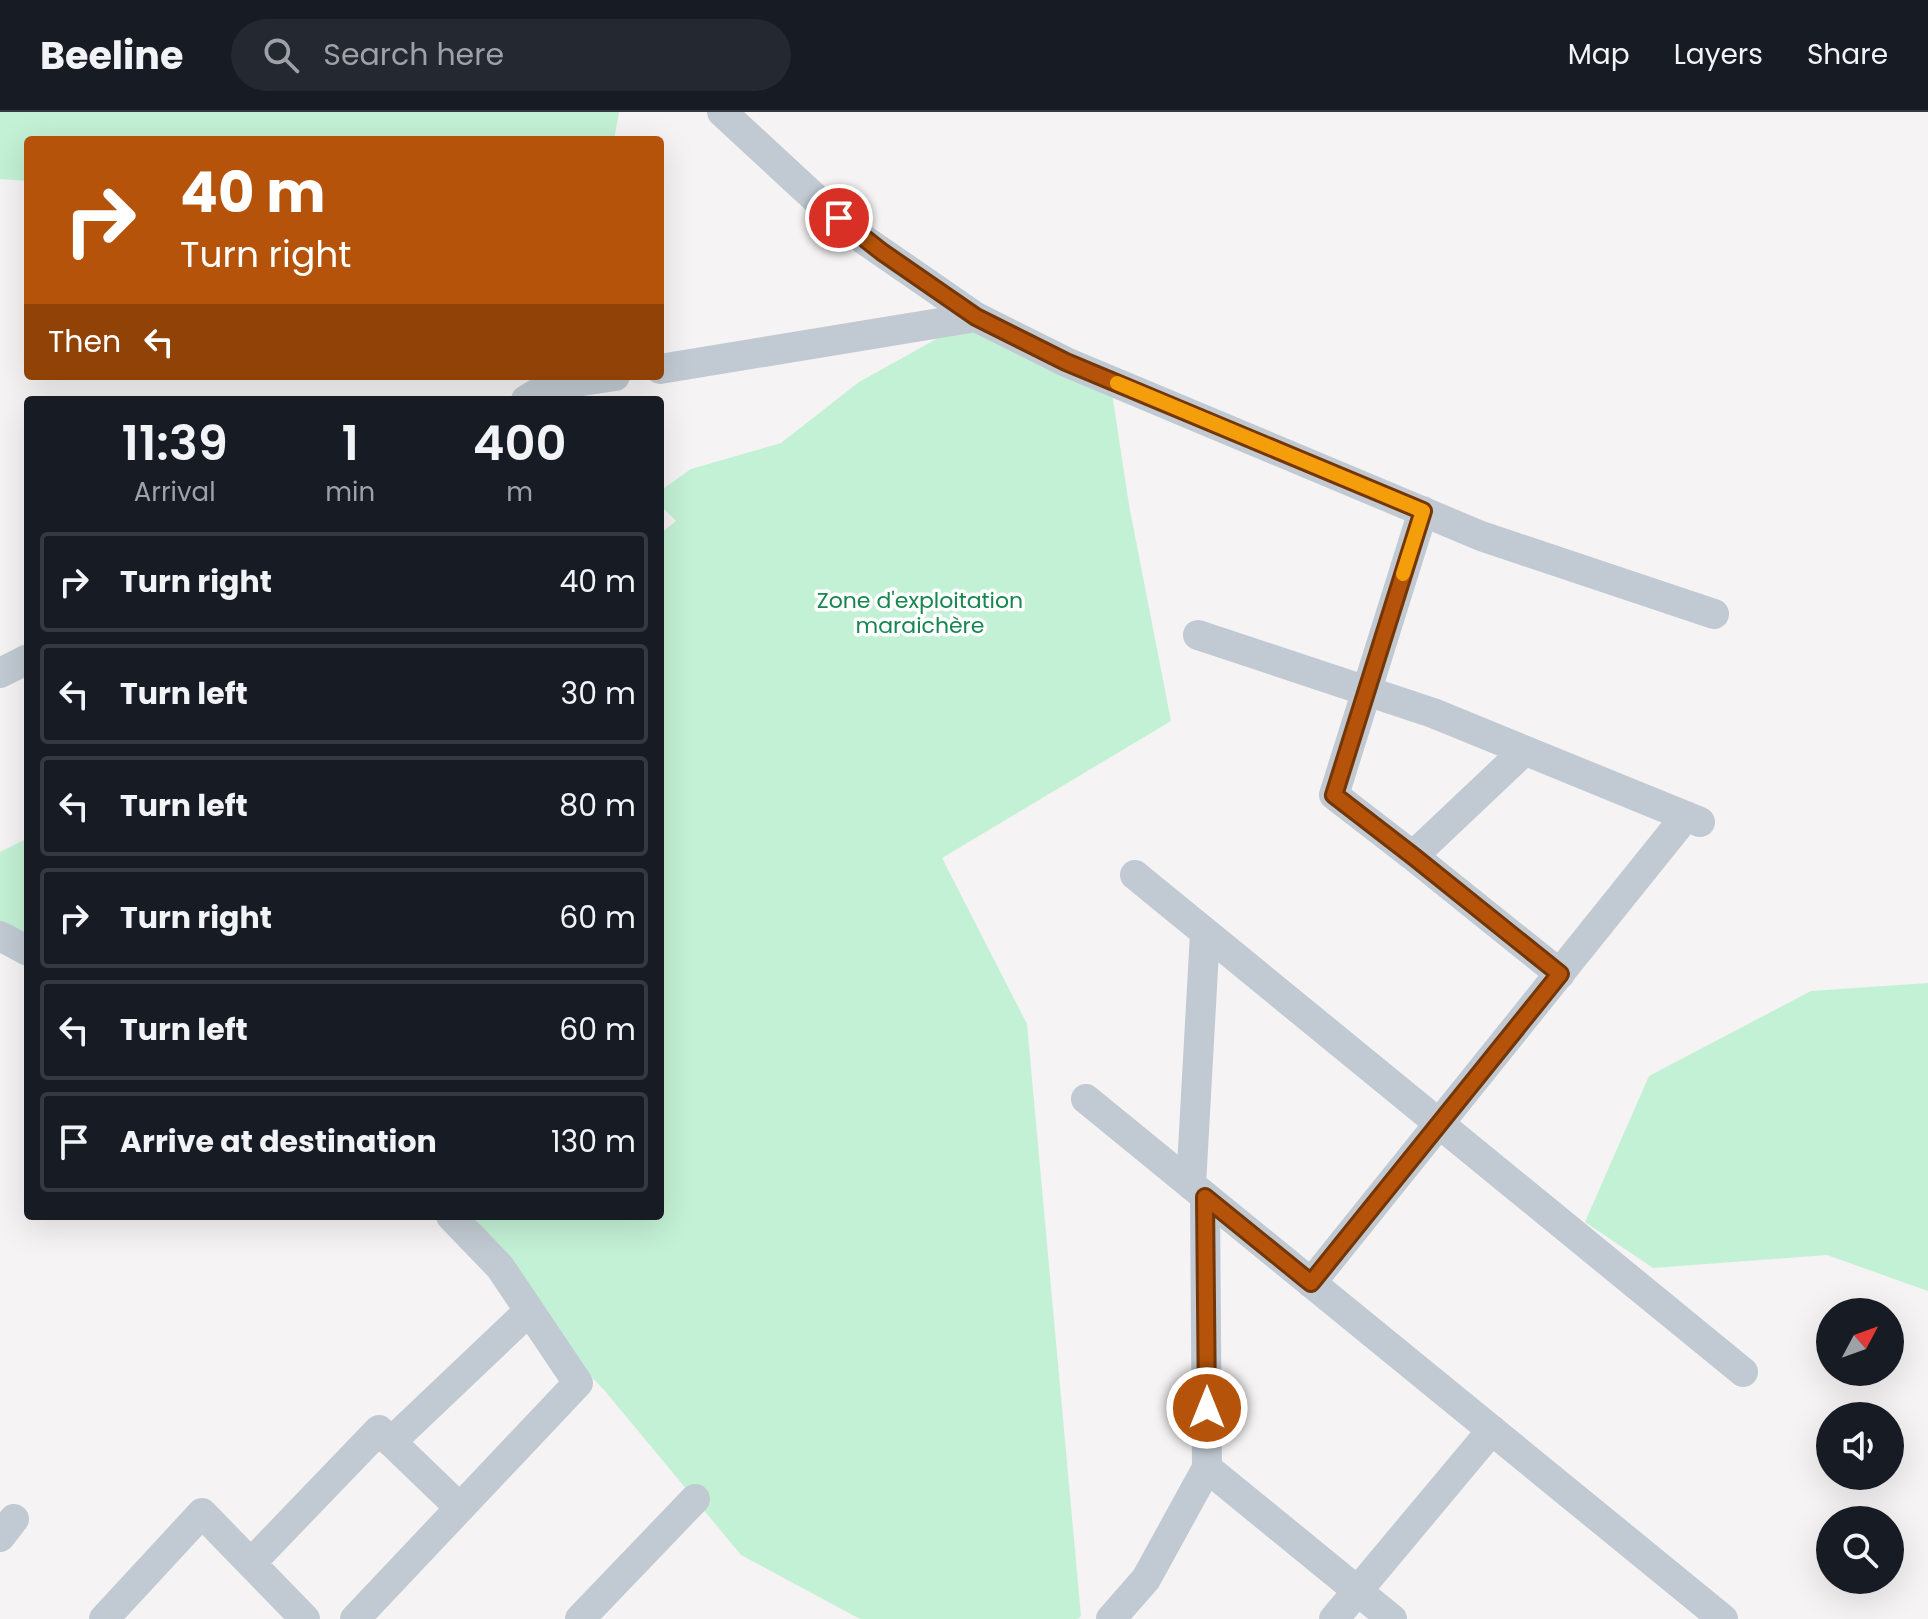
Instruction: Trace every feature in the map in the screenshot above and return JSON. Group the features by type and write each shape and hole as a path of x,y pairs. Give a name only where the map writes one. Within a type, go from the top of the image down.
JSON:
{"street":[{"path":"722,112 863,239 976,317 1066,362 1481,536 1714,614"},
{"path":"664,368 976,317"},
{"path":"533,396 549,386 589,380"},
{"path":"1423,511 1334,795 1560,974"},
{"path":"1198,635 1433,713 1693,819 1560,974 1311,1283"},
{"path":"0,673 24,661"},
{"path":"1413,856 1524,751"},
{"path":"1135,875 1743,1372"},
{"path":"1111,1619 1146,1579 1207,1468 1198,1191 1205,933"},
{"path":"0,936 24,949"},
{"path":"1086,1099 1723,1619"},
{"path":"355,1619 578,1383 500,1267 455,1220"},
{"path":"391,1442 529,1311"},
{"path":"251,1563 379,1430 460,1508"},
{"path":"1334,1619 1492,1430"},
{"path":"1207,1468 1392,1619"},
{"path":"580,1619 695,1499"},
{"path":"104,1619 202,1513 305,1619"}],"green space":[{"path":"0,112 619,112 615,136 24,136 24,181 0,179"},
{"name":"Zone d'exploitation maraichère","path":"976,317 1110,380 1129,505 1171,721 942,858 1027,1024 1081,1616 1078,1619 860,1619 741,1555 605,1391 529,1311 457,1220 664,1220 664,531 676,521 664,509 664,488 691,469 781,443 859,382"},
{"path":"24,840 24,950 0,937 0,852"},
{"path":"1928,983 1928,1291 1827,1255 1653,1268 1585,1222 1649,1076 1811,991"}],"slow traffic":[{"path":"1117,383 1423,511 1403,574"}],"route":[{"path":"839,218 863,239 976,317 1066,362 1423,511 1334,795 1560,974 1311,1283 1205,1197 1207,1408"}]}
